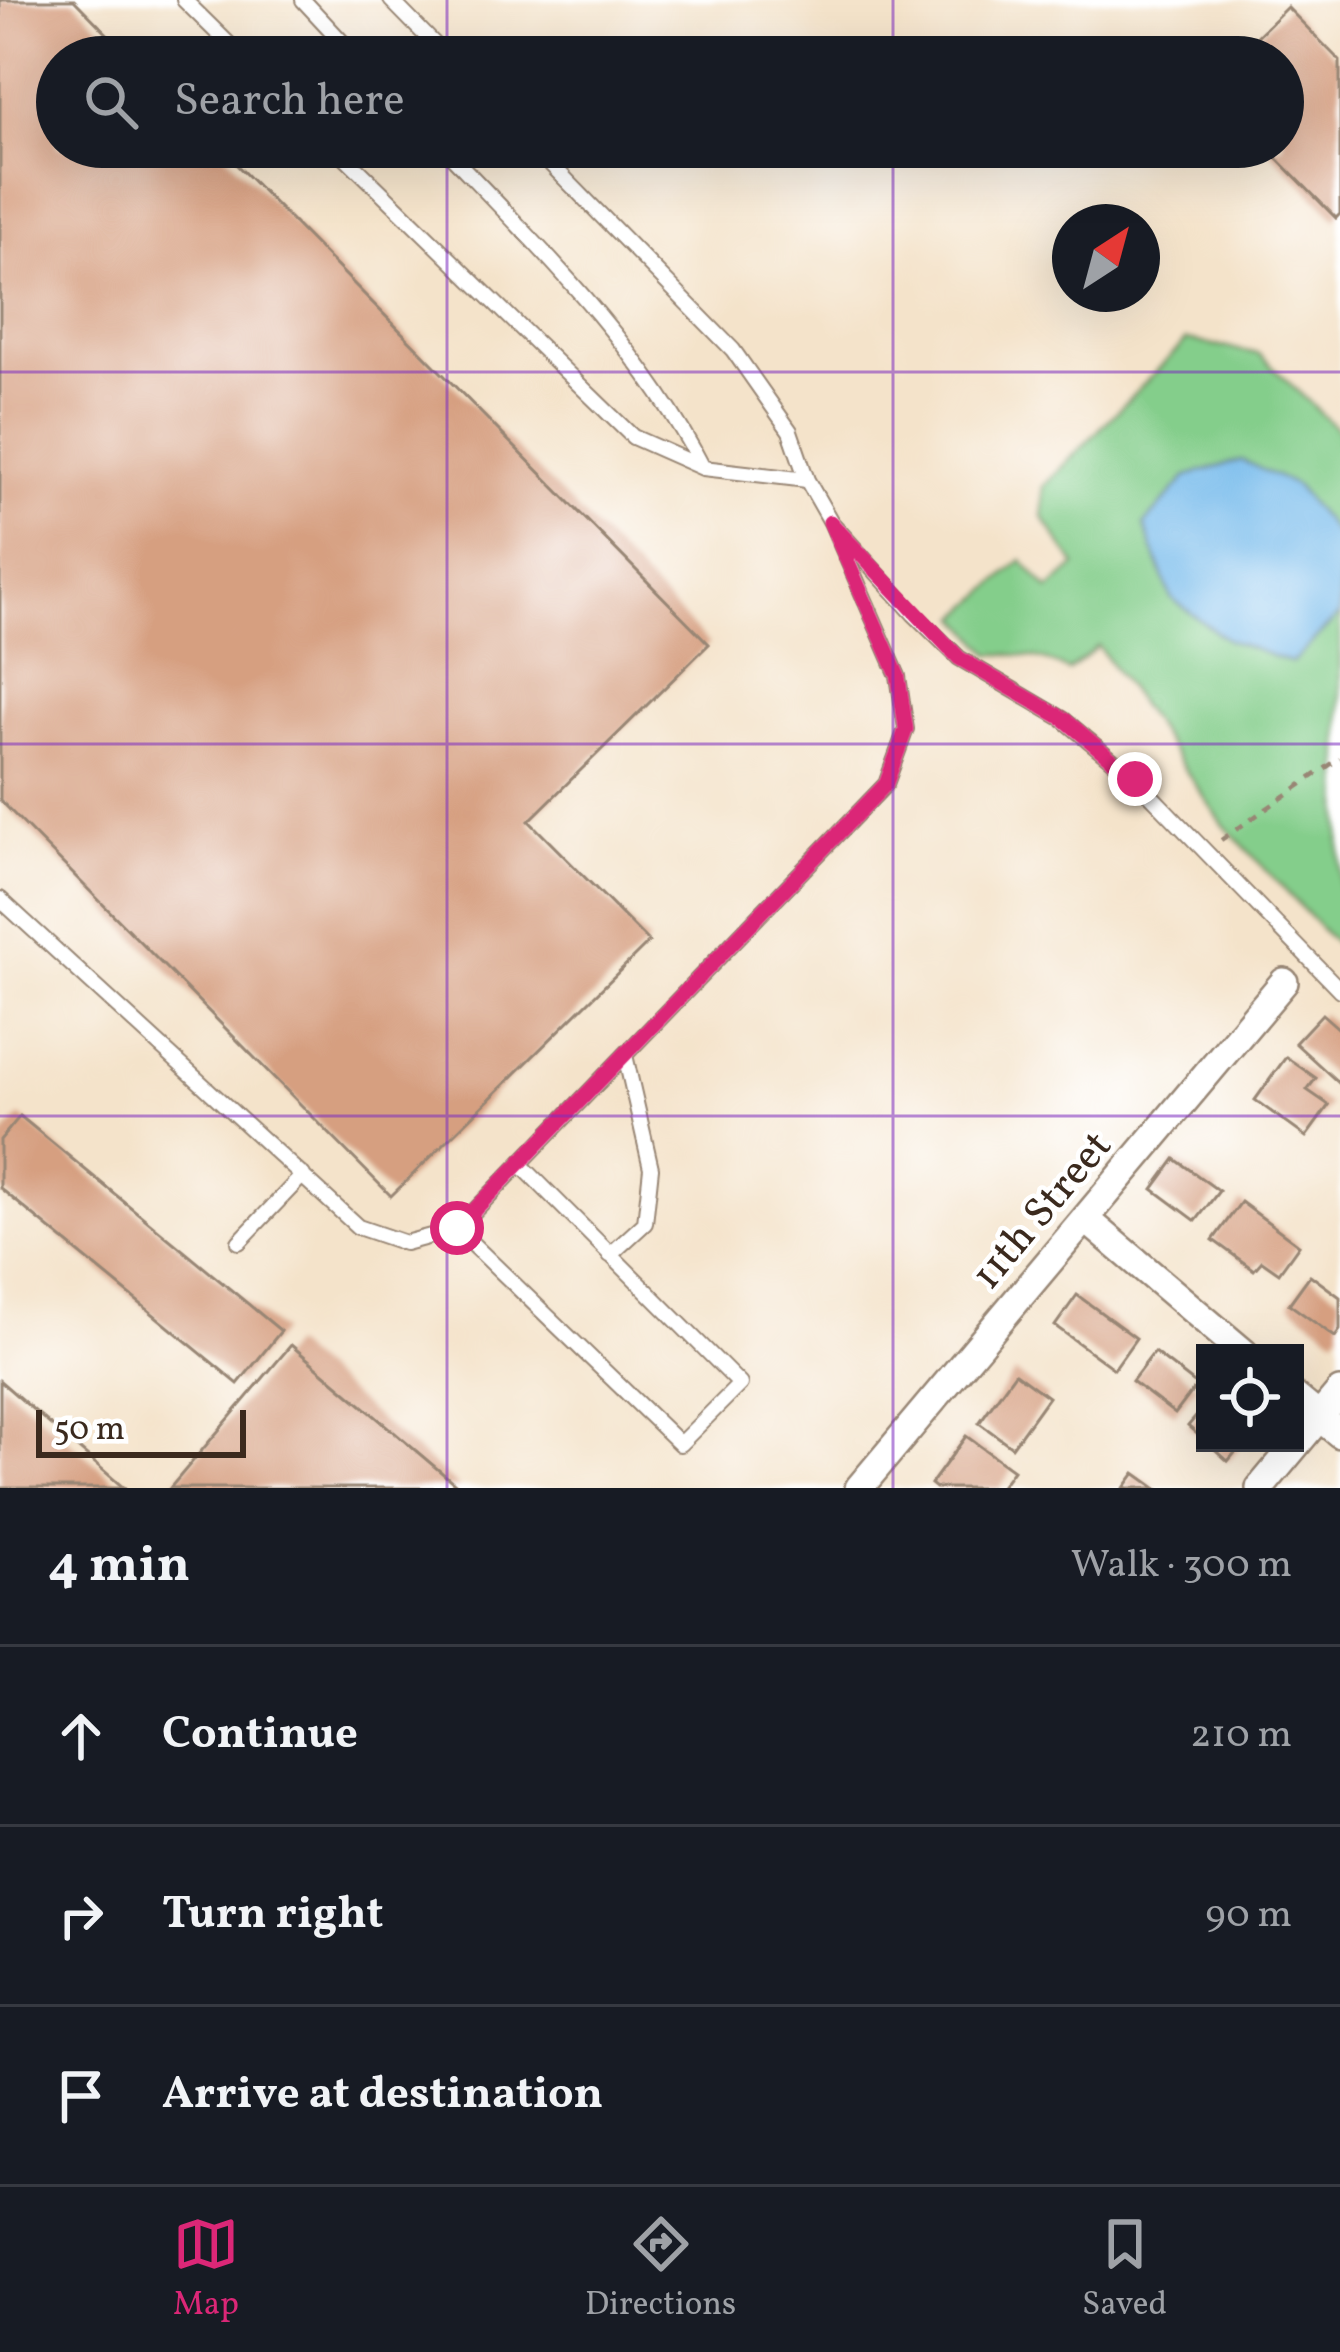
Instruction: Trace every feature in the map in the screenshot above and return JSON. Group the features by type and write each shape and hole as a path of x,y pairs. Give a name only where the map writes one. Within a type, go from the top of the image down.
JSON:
{"street":[{"name":"11th Street","path":"859,1488 1284,982"},
{"path":"1087,1220 1233,1344"},
{"path":"1260,1488 1330,1425 1340,1392"},
{"path":"1304,1404 1330,1425"}],"lane":[{"path":"184,0 221,36"},
{"path":"303,0 336,36"},
{"path":"391,0 426,36"},
{"path":"357,168 633,437 703,468 807,480"},
{"path":"463,168 573,283 678,419 703,468"},
{"path":"0,899 358,1227 405,1243 457,1228 886,784 906,729 898,676 807,480 790,430 733,350 555,168"},
{"path":"830,522 959,658 1064,719 1135,779 1340,990"},
{"path":"610,1255 644,1223 651,1168 625,1054"},
{"path":"457,1228 680,1444 740,1384 520,1164"},
{"path":"239,1242 303,1175"}],"path":[{"path":"1206,851 1340,758"}],"green space":[{"path":"1187,340 1259,354 1340,432 1340,949 1224,825 1098,646 1068,671 1031,657 991,654 959,617 1022,560 1049,590 1076,566 1043,517 1043,487"}],"water":[{"path":"1241,460 1295,485 1340,539 1340,614 1292,663 1227,640 1171,598 1144,525 1187,476"}],"building":[{"path":"0,0 74,0 109,36 36,36 36,168 240,168 709,644 529,821 649,942 391,1196 0,800"},
{"path":"1287,7 1340,61 1340,214 1336,218 1287,168 1304,168 1304,36 1257,36"},
{"path":"1322,1014 1340,1030 1340,1084 1295,1043"},
{"path":"1286,1057 1316,1078 1307,1090 1329,1105 1306,1137 1255,1100"},
{"path":"20,1116 281,1331 238,1384 0,1188 0,1140"},
{"path":"1175,1159 1219,1191 1196,1221 1153,1189"},
{"path":"1241,1202 1299,1245 1279,1273 1262,1261 1254,1270 1213,1240"},
{"path":"1310,1275 1340,1297 1340,1330 1335,1337 1289,1304"},
{"path":"1077,1295 1136,1338 1114,1369 1055,1326"},
{"path":"291,1345 460,1488 170,1488"},
{"path":"1154,1352 1196,1386 1175,1414 1132,1381"},
{"path":"1015,1373 1048,1397 1012,1447 979,1423"},
{"path":"0,1381 124,1488 0,1488"},
{"path":"966,1436 1013,1470 1000,1488 936,1488 931,1484"},
{"path":"1135,1473 1156,1488 1124,1488"}],"route":[{"path":"457,1228 886,784 906,729 898,676 830,522 959,658 1064,719 1135,779"}]}
